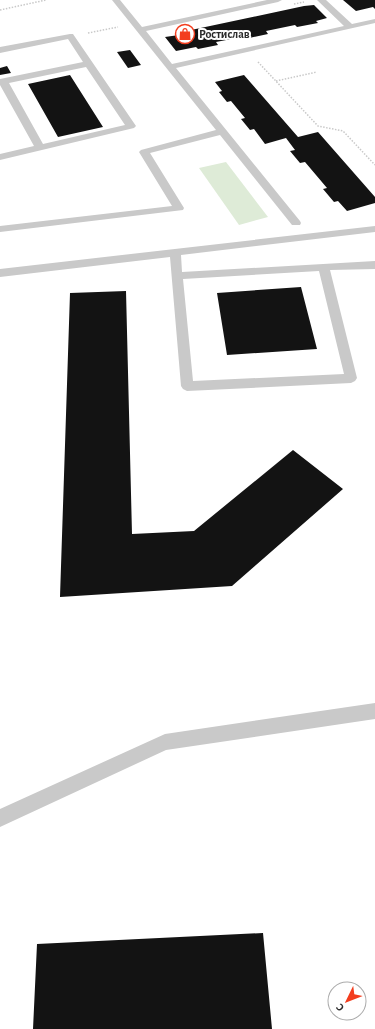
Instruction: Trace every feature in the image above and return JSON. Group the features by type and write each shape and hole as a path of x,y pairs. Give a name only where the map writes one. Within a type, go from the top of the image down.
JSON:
{"lane":[{"path":"116,0 296,223"},
{"path":"140,30 278,0"},
{"path":"321,0 350,27"},
{"path":"170,67 375,22"},
{"path":"0,50 70,36 131,126 0,157"},
{"path":"40,148 2,82 88,64"},
{"path":"0,229 179,208 144,152 222,131"},
{"path":"0,273 375,230"},
{"path":"175,252 187,386 351,378 324,267"},
{"path":"177,276 375,265"},
{"path":"0,818 165,742 375,711"}],"path":[{"path":"0,10 46,0"},
{"path":"247,50 318,126 343,131 375,165"},
{"path":"276,81 317,72"}],"green space":[{"path":"226,162 268,217 239,225 199,168"}],"building":[{"path":"343,0 375,0 375,9 373,7 356,11"},
{"path":"314,5 327,18 316,21 318,23 297,27 295,25 266,31 268,34 249,38 247,36 216,42 218,45 176,51 165,37 179,35 177,33"},
{"path":"130,50 141,65 128,68 117,52"},
{"path":"7,66 11,73 0,75 0,68"},
{"path":"70,75 103,127 58,137 28,84"},
{"path":"244,75 298,137 318,132 375,197 375,203 347,211 338,201 334,202 323,189 327,188 305,162 300,163 290,151 295,150 286,138 265,144 254,129 250,130 241,119 245,118 231,101 227,102 219,92 222,91 215,82"},
{"path":"301,287 317,349 227,355 217,293"},
{"path":"126,291 132,534 194,531 293,450 343,489 232,586 60,597 70,293"},
{"path":"263,933 272,1029 33,1029 37,944"}],"place":[{"name":"Ростислав","path":"185,34"}]}
